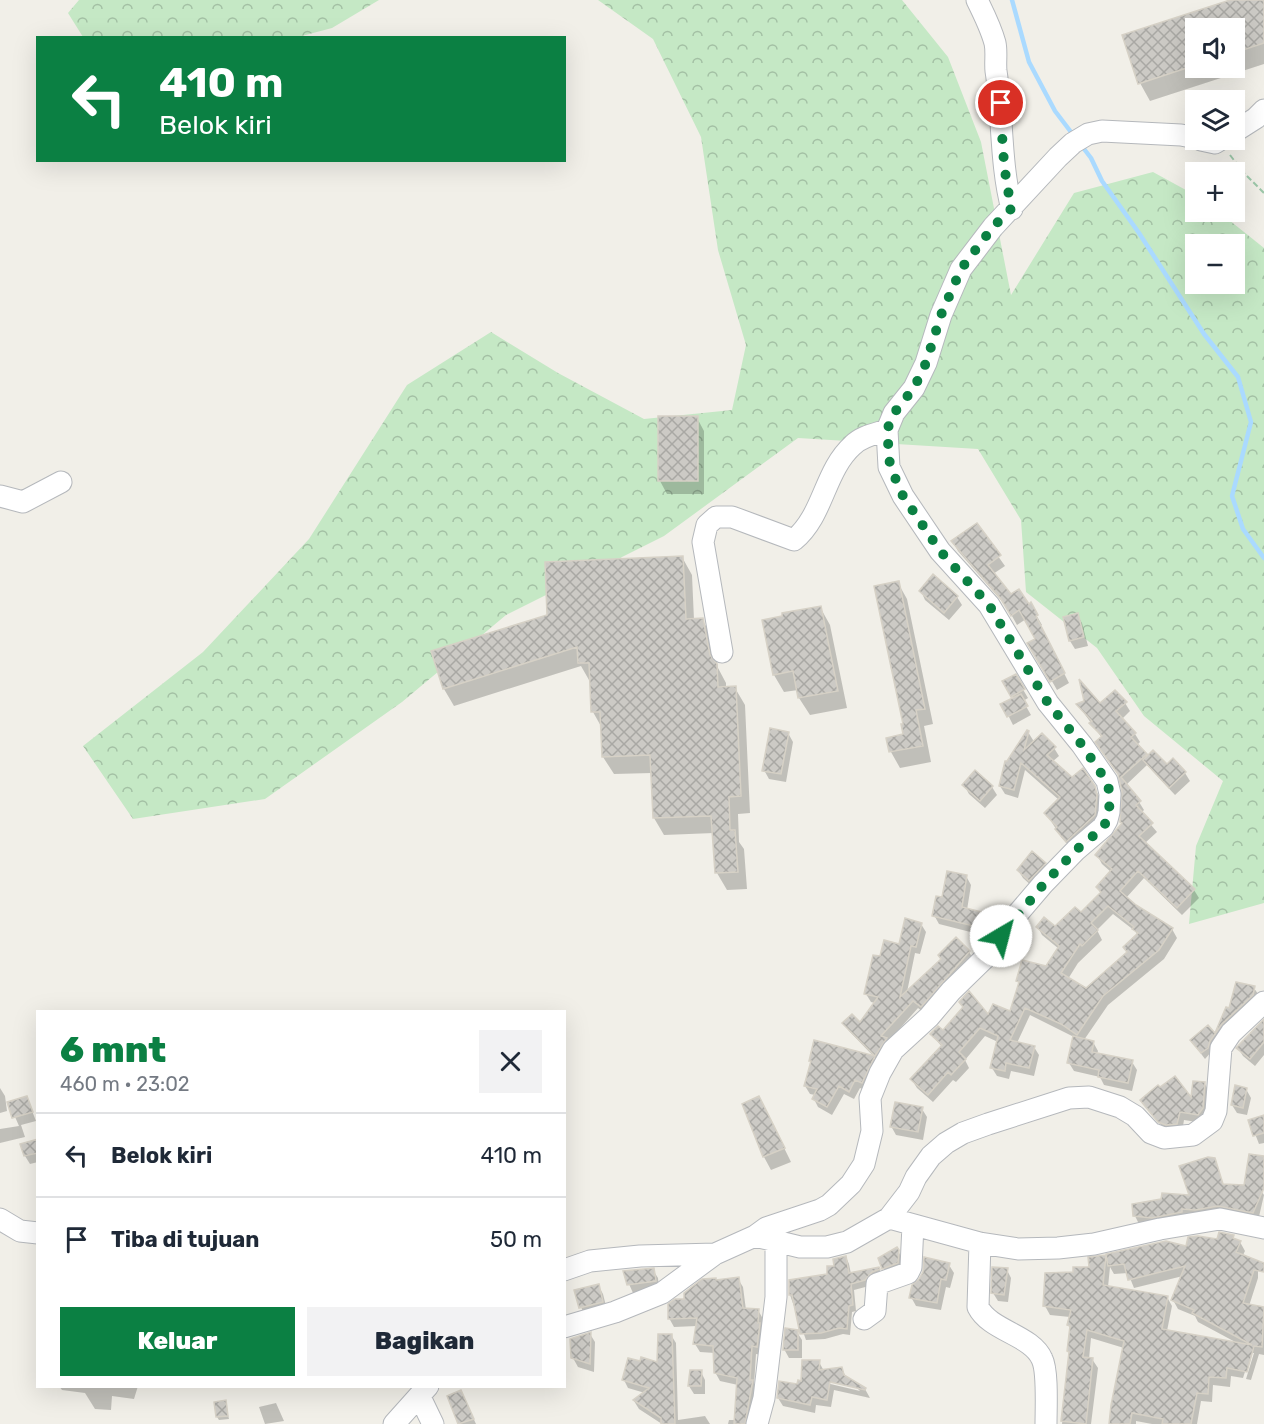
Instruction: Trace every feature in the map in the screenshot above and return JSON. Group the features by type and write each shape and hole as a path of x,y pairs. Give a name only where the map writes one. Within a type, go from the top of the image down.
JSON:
{"street":[{"path":"978,0 996,45 1004,162 1007,191 1012,208"},
{"path":"1245,125 1264,110"},
{"path":"566,1326 615,1312 662,1293 715,1254 755,1236 766,1228 807,1215 829,1205 851,1184 864,1164 872,1131 870,1098 893,1050 929,1017 951,991 988,955 1014,918 1076,850 1104,827 1109,812 1110,794 1107,782 1082,745 1048,703 989,605 940,551 903,496 890,466 887,430 894,413 914,388 926,363 941,315 961,269 993,227 1081,139 1102,131 1185,136"},
{"path":"722,652 703,542 707,525 716,517 732,517 794,540 806,531 838,463 853,445 869,435 887,430"},
{"path":"0,496 23,502 61,482"},
{"path":"755,1236 800,1247 837,1246 847,1242 889,1218 909,1192 915,1177 946,1143 963,1133 987,1124 1069,1098 1089,1097 1120,1107 1135,1116 1150,1133 1164,1138 1193,1135 1212,1120 1216,1111 1221,1048 1231,1033 1264,1002"},
{"path":"889,1218 981,1243 1018,1249 1094,1244 1160,1229 1220,1219 1264,1228"},
{"path":"0,1219 20,1231 36,1233"},
{"path":"864,1319 876,1311 877,1284 908,1273 911,1267 913,1225"},
{"path":"757,1424 764,1398 776,1297 776,1240"},
{"path":"981,1243 978,1307 986,1318 1034,1348 1042,1358 1046,1424"},
{"path":"566,1269 590,1261 640,1256 715,1254"},
{"path":"394,1424 424,1392"},
{"path":"424,1392 433,1424"}],"path":[{"path":"1225,150 1264,193"}],"green space":[{"path":"79,0 379,0 332,28 302,36 82,36 68,13"},
{"path":"598,0 902,0 948,57 981,142 1011,295 1074,193 1153,172 1185,190 1185,222 1232,222 1264,248 1264,903 1189,924 1196,846 1223,781 1144,716 1097,648 1026,592 1021,520 978,449 798,438 664,536 506,615 402,702 265,799 133,819 83,746 203,652 309,539 407,385 491,332 558,373 644,419 732,410 746,345 718,250 701,137 653,39"}],"building":[{"path":"1230,0 1264,0 1264,43 1245,49 1245,18 1185,18 1185,69 1138,84 1122,35"},
{"path":"658,416 698,416 698,481 658,481"},
{"path":"977,523 1001,555 988,565 1011,594 1019,589 1029,604 1031,602 1065,673 1050,682 1027,643 1035,639 1019,610 1011,616 1001,599 951,541"},
{"path":"683,556 686,619 703,618 710,655 717,664 718,687 736,686 741,796 729,797 730,830 735,830 738,872 715,873 711,816 653,818 650,755 602,757 600,712 591,712 589,663 578,663 577,647 443,689 431,651 547,615 545,562"},
{"path":"933,574 958,596 944,613 919,591"},
{"path":"899,581 925,709 916,710 923,746 889,752 886,738 903,734 901,724 903,724 874,586"},
{"path":"821,606 838,691 798,698 793,671 773,675 762,620 782,616 782,613"},
{"path":"1078,613 1084,637 1069,641 1063,617"},
{"path":"1016,674 1025,689 1011,697 1002,681"},
{"path":"1079,679 1100,703 1115,690 1127,702 1116,711 1136,733 1131,737 1147,754 1121,777 1141,801 1136,805 1153,823 1139,836 1195,889 1177,908 1138,871 1120,891 1136,905 1173,928 1159,950 1103,996 1077,1035 1061,1024 1025,1008 1010,1040 1035,1046 1029,1068 1006,1063 1005,1071 990,1068 998,1036 980,1028 959,1052 966,1059 951,1075 948,1072 928,1095 910,1079 942,1045 930,1034 938,1026 943,1030 963,1007 959,1002 969,991 988,1014 993,1004 1010,1011 1019,982 1016,981 1022,960 1046,966 1059,946 1036,927 1044,917 1055,926 1075,907 1081,912 1101,892 1096,887 1112,869 1095,855 1122,823 1120,822 1122,791 1118,774 1095,742 1102,736 1089,723 1092,721 1076,704 1084,701","holes":["1108,906 1134,927 1132,929 1138,933 1123,947 1127,952 1086,988 1061,973 1080,944 1082,946 1098,930 1091,923"]},
{"path":"1021,694 1028,706 1007,717 1000,704"},
{"path":"770,728 789,732 781,774 762,771"},
{"path":"1027,730 1029,731 1024,750 1042,733 1056,747 1047,755 1072,777 1083,768 1095,786 1097,795 1095,815 1066,842 1055,829 1057,827 1044,813 1060,797 1021,763 1014,790 999,786 1005,761"},
{"path":"1153,750 1167,764 1173,758 1186,772 1169,788 1143,760"},
{"path":"975,770 993,786 980,801 962,785"},
{"path":"1032,851 1046,863 1029,881 1017,870"},
{"path":"947,871 967,875 962,907 997,916 990,930 932,916 936,896 942,897"},
{"path":"905,918 922,923 916,947 911,946 900,997 941,959 938,955 956,937 970,951 921,1007 913,1001 881,1036 887,1038 875,1056 842,1023 852,1014 860,1022 878,997 864,994 873,955 880,956 884,940 899,944"},
{"path":"1236,982 1255,986 1253,995 1222,1024 1208,1048 1201,1053 1190,1040 1208,1025 1215,1033 1226,1007 1229,1008"},
{"path":"1264,1019 1264,1042 1250,1059 1236,1048"},
{"path":"1073,1036 1094,1041 1092,1052 1133,1060 1128,1083 1098,1077 1099,1070 1067,1063"},
{"path":"814,1040 875,1056 862,1083 855,1080 849,1092 839,1086 827,1107 812,1099 817,1089 804,1086"},
{"path":"1175,1076 1191,1097 1193,1081 1205,1082 1203,1108 1198,1115 1180,1112 1177,1124 1166,1125 1158,1122 1140,1100 1158,1085 1160,1087"},
{"path":"1235,1085 1247,1088 1243,1108 1231,1105"},
{"path":"27,1096 33,1112 12,1118 7,1102"},
{"path":"759,1096 785,1148 763,1157 742,1104"},
{"path":"895,1102 923,1107 918,1132 890,1127"},
{"path":"1264,1115 1264,1133 1253,1136 1248,1120"},
{"path":"36,1140 36,1153 24,1156 20,1144"},
{"path":"1249,1154 1264,1156 1264,1188 1253,1213 1218,1206 1195,1210 1182,1209 1182,1212 1152,1218 1133,1216 1132,1204 1161,1199 1162,1193 1189,1195 1179,1166 1208,1157 1215,1158 1223,1184 1244,1185"},
{"path":"1219,1232 1234,1235 1233,1238 1241,1241 1236,1252 1264,1263 1264,1272 1254,1270 1243,1303 1264,1307 1262,1347 1254,1346 1247,1372 1227,1368 1226,1378 1209,1377 1208,1394 1197,1393 1191,1424 1162,1424 1163,1419 1132,1413 1130,1424 1109,1424 1124,1341 1087,1330 1083,1357 1093,1358 1086,1424 1061,1421 1069,1352 1067,1351 1070,1326 1067,1325 1071,1310 1043,1306 1045,1273 1073,1272 1073,1267 1089,1267 1088,1257 1106,1255 1103,1285 1168,1296 1162,1329 1252,1345 1192,1313 1194,1310 1171,1300 1185,1266 1128,1280 1124,1264 1108,1266 1106,1254 1166,1241 1186,1246 1188,1237 1217,1239"},
{"path":"897,1247 899,1250 898,1263 882,1269 878,1258"},
{"path":"846,1256 849,1273 879,1267 880,1269 872,1272 865,1280 851,1284 853,1305 849,1306 847,1329 839,1328 821,1333 800,1334 792,1295 789,1295 789,1280 827,1274 827,1266 834,1266 833,1259"},
{"path":"924,1257 950,1263 946,1280 941,1279 937,1303 909,1298 912,1285 923,1272"},
{"path":"992,1267 1008,1268 1004,1295 991,1293"},
{"path":"654,1268 656,1281 627,1285 623,1271"},
{"path":"739,1277 743,1308 759,1309 758,1323 760,1323 757,1347 752,1346 750,1380 753,1380 745,1424 734,1424 737,1378 714,1373 713,1346 693,1344 697,1318 668,1319 668,1304 675,1299 684,1299 684,1293 702,1279"},
{"path":"599,1284 603,1302 579,1308 574,1290"},
{"path":"785,1328 798,1330 798,1350 783,1350"},
{"path":"591,1332 590,1364 571,1358 570,1339"},
{"path":"658,1334 672,1334 675,1424 661,1424 661,1418 633,1400 649,1388 622,1380 628,1358 640,1361 641,1357 657,1362"},
{"path":"802,1360 820,1360 819,1370 842,1367 844,1375 866,1388 865,1390 830,1382 827,1400 812,1397 810,1405 777,1398 779,1381 797,1384 798,1380 801,1381"},
{"path":"690,1370 702,1370 701,1386 688,1386"},
{"path":"461,1390 474,1419 458,1424 447,1396"},
{"path":"226,1400 228,1416 216,1417 214,1402"}],"waterway":[{"path":"1012,0 1029,62 1055,111 1074,136"},
{"path":"1081,145 1091,158 1102,181 1139,233 1204,334 1238,377 1251,422 1232,496 1243,529 1264,558"}],"route":[{"path":"1001,103 1007,191 1012,208 993,227 961,269 941,315 926,363 914,388 894,413 887,430 890,466 903,496 940,551 989,605 1048,703 1082,745 1107,782 1110,794 1109,812 1104,827 1076,850 1014,918 1001,936"}]}
